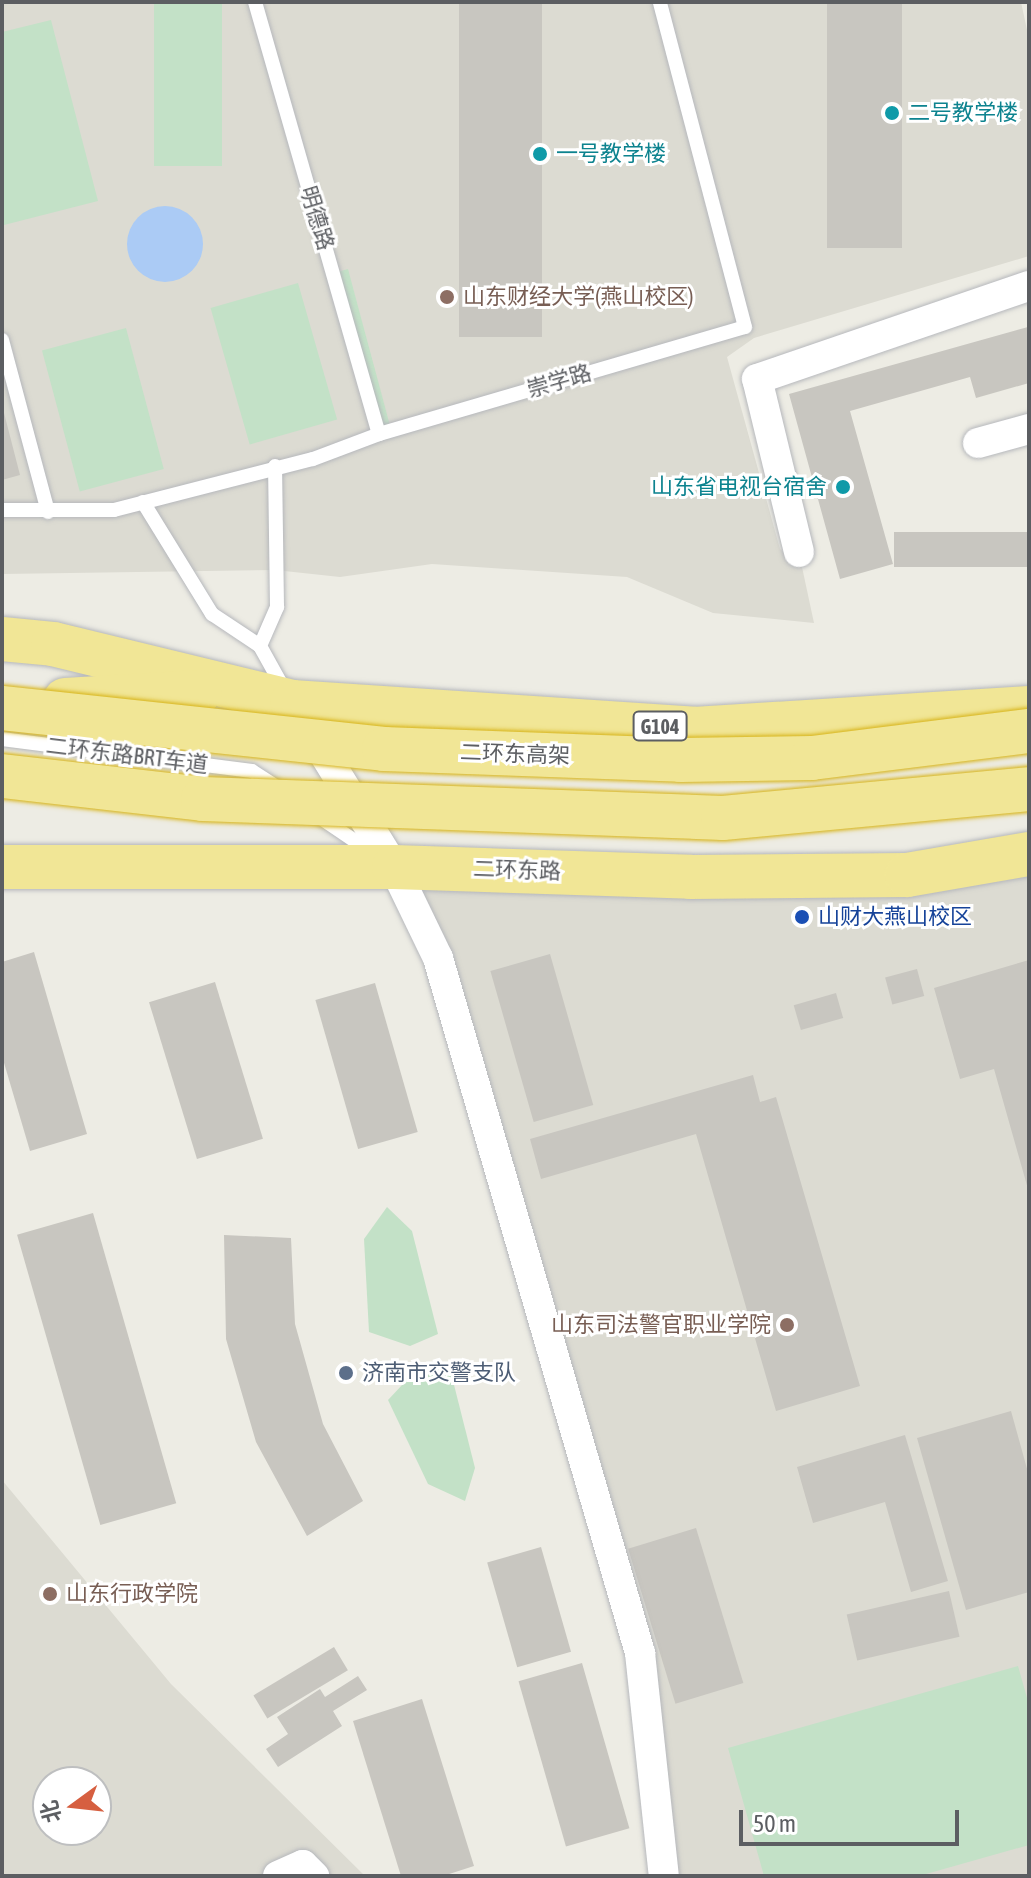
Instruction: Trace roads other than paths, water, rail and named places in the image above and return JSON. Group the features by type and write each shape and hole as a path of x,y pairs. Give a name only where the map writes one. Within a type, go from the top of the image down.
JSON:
{"highway":[{"name":"G104","path":"2,639 53,644 292,702 694,729 1029,708"},
{"path":"2,668 234,688"},
{"path":"2,698 100,701 234,688"},
{"name":"二环东高架","path":"2,708 384,749 681,760 812,758 1029,731"},
{"path":"2,776 203,799 723,818 1029,789"},
{"name":"二环东路","path":"2,867 394,867 691,877 907,875 1029,854"}],"street":[{"path":"799,552 757,379 1029,286"},
{"path":"978,443 1029,429"},
{"path":"292,702 394,867 438,958 640,1653 664,1876"},
{"path":"278,1876 303,1865 314,1876"}],"lane":[{"name":"明德路","path":"255,2 379,434"},
{"name":"崇学路","path":"2,510 114,510 275,466 313,459 379,434 745,327 660,2"},
{"path":"2,340 48,512"},
{"path":"260,646 277,607 275,466"},
{"path":"143,502 212,614 260,646 292,702 252,771"},
{"name":"二环东路BRT车道","path":"2,739 252,771 394,867"}],"water":[{"path":"165,206 180,209 192,217 200,229 203,244 200,259 192,271 180,279 165,282 150,279 138,271 130,259 127,244 130,229 138,217 150,209"}],"place":[{"name":"二号教学楼","path":"892,113"},
{"name":"一号教学楼","path":"540,154"},
{"name":"山东财经大学(燕山校区)","path":"447,297"},
{"name":"山东省电视台宿舍","path":"843,487"},
{"name":"山财大燕山校区","path":"802,917"},
{"name":"山东司法警官职业学院","path":"787,1325"},
{"name":"济南市交警支队","path":"346,1373"},
{"name":"山东行政学院","path":"50,1594"}]}
